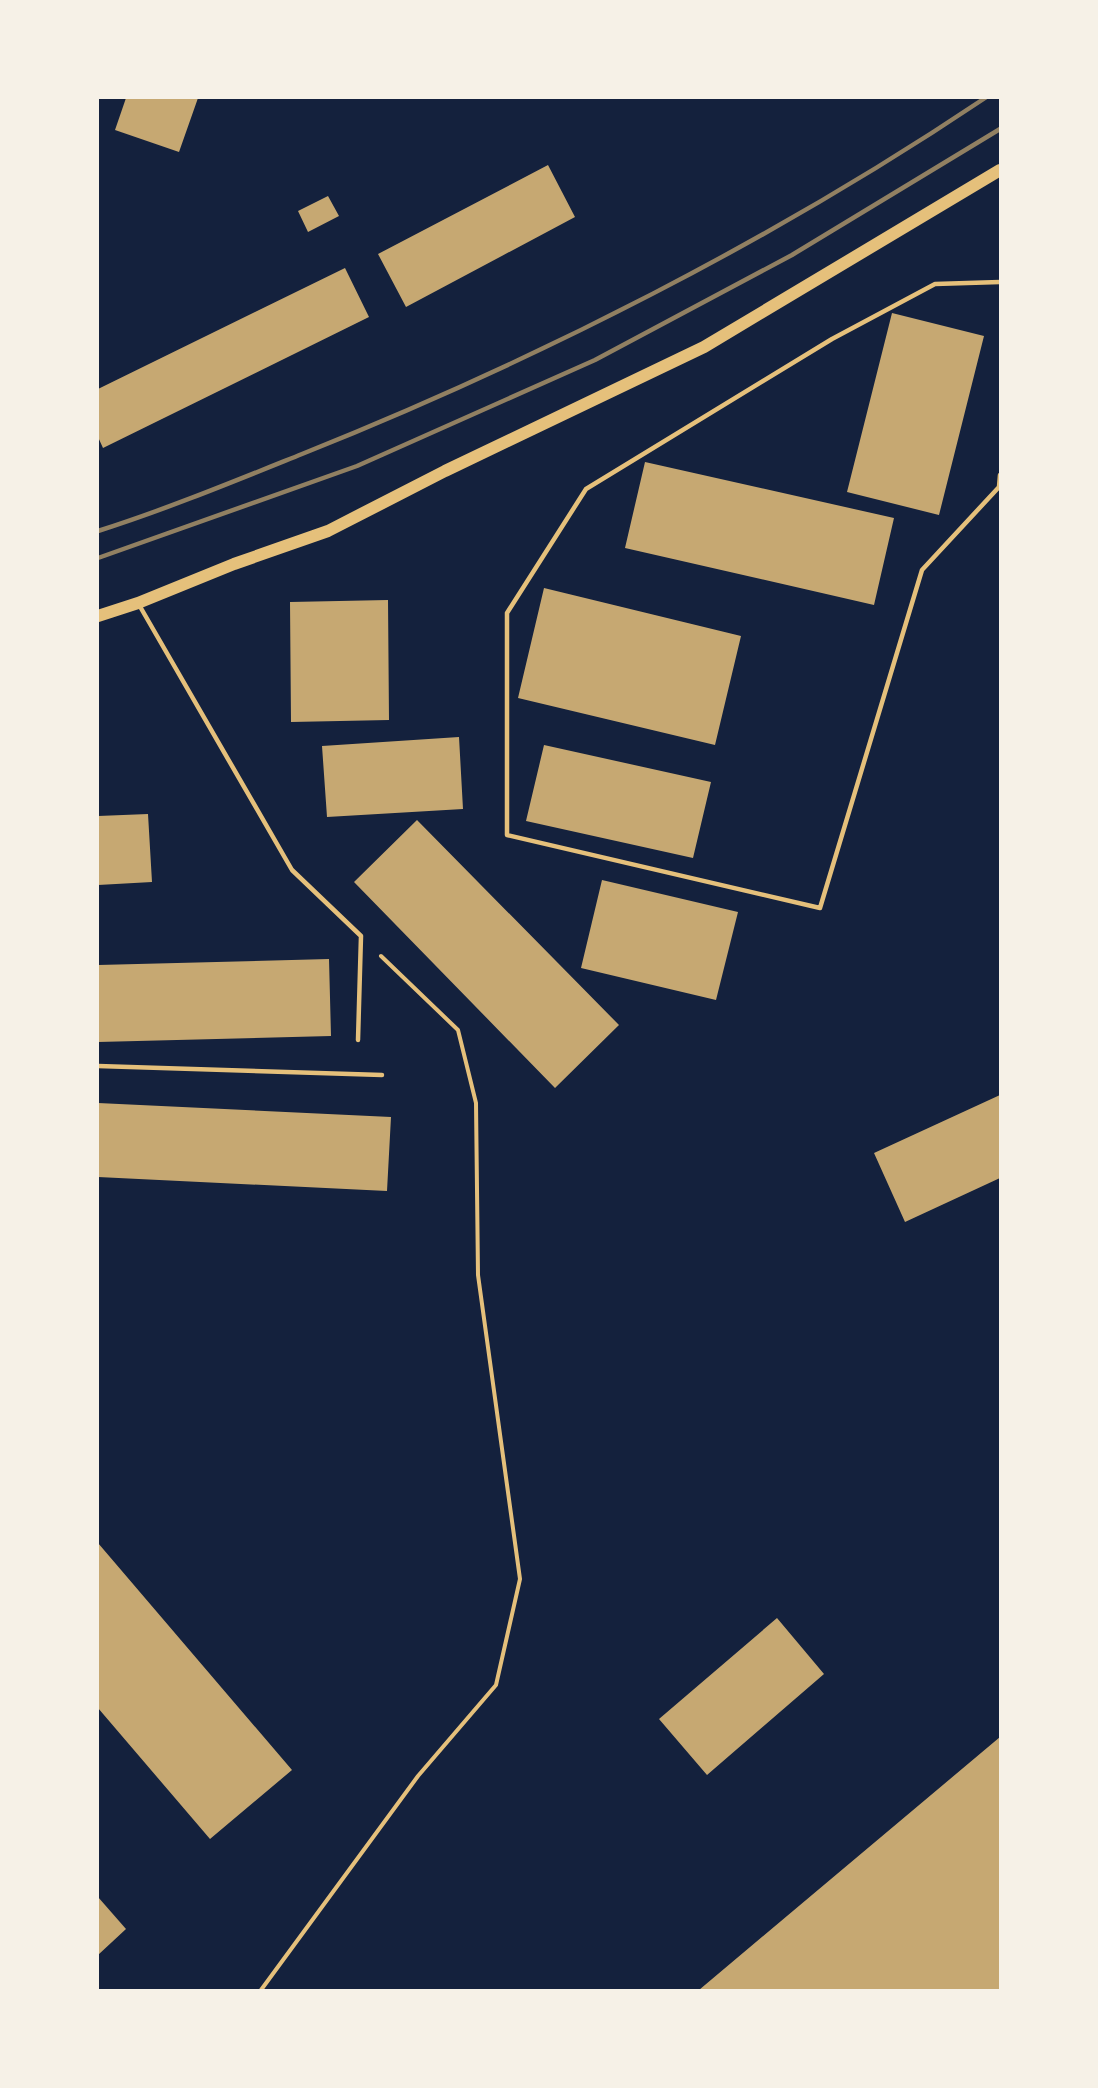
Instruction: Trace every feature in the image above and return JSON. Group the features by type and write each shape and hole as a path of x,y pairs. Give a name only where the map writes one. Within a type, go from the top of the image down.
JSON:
{"main road":[{"path":"98,616 328,531 445,471 704,347 1000,170"}],"lane":[{"path":"1000,282 935,284 832,339 586,489 507,613 507,835 820,908 922,570 999,488 1000,475"},
{"path":"138,603 292,870 361,936 358,1040"},
{"path":"98,1066 382,1074"}],"path":[{"path":"261,1990 418,1776 496,1685 520,1579 478,1275 476,1103 458,1030 361,936"}],"building":[{"path":"126,98 198,98 179,152 115,130"},
{"path":"548,165 575,217 406,307 378,254"},
{"path":"328,196 339,216 308,232 298,211"},
{"path":"345,268 369,317 103,448 98,437 98,389"},
{"path":"892,313 984,336 939,515 847,492"},
{"path":"645,462 894,518 874,605 625,548"},
{"path":"544,588 741,636 715,745 518,698"},
{"path":"388,600 389,720 291,722 290,602"},
{"path":"459,737 463,809 327,817 322,746"},
{"path":"544,745 711,782 693,858 526,821"},
{"path":"148,814 152,882 98,885 98,816"},
{"path":"417,820 619,1025 555,1088 354,882"},
{"path":"602,880 738,912 716,1000 581,968"},
{"path":"329,959 331,1036 98,1042 98,965"},
{"path":"1000,1095 1000,1178 905,1222 874,1153"},
{"path":"98,1103 391,1117 387,1191 98,1177"},
{"path":"98,1543 292,1770 210,1839 98,1708"},
{"path":"777,1618 824,1674 707,1775 659,1719"},
{"path":"1000,1737 1000,1990 699,1990"},
{"path":"98,1897 126,1929 98,1955"}],"railway":[{"path":"98,531 302,454 478,379 566,337 739,248 823,200 985,98"},
{"path":"98,558 357,466 595,360 792,255 1000,129"}]}
